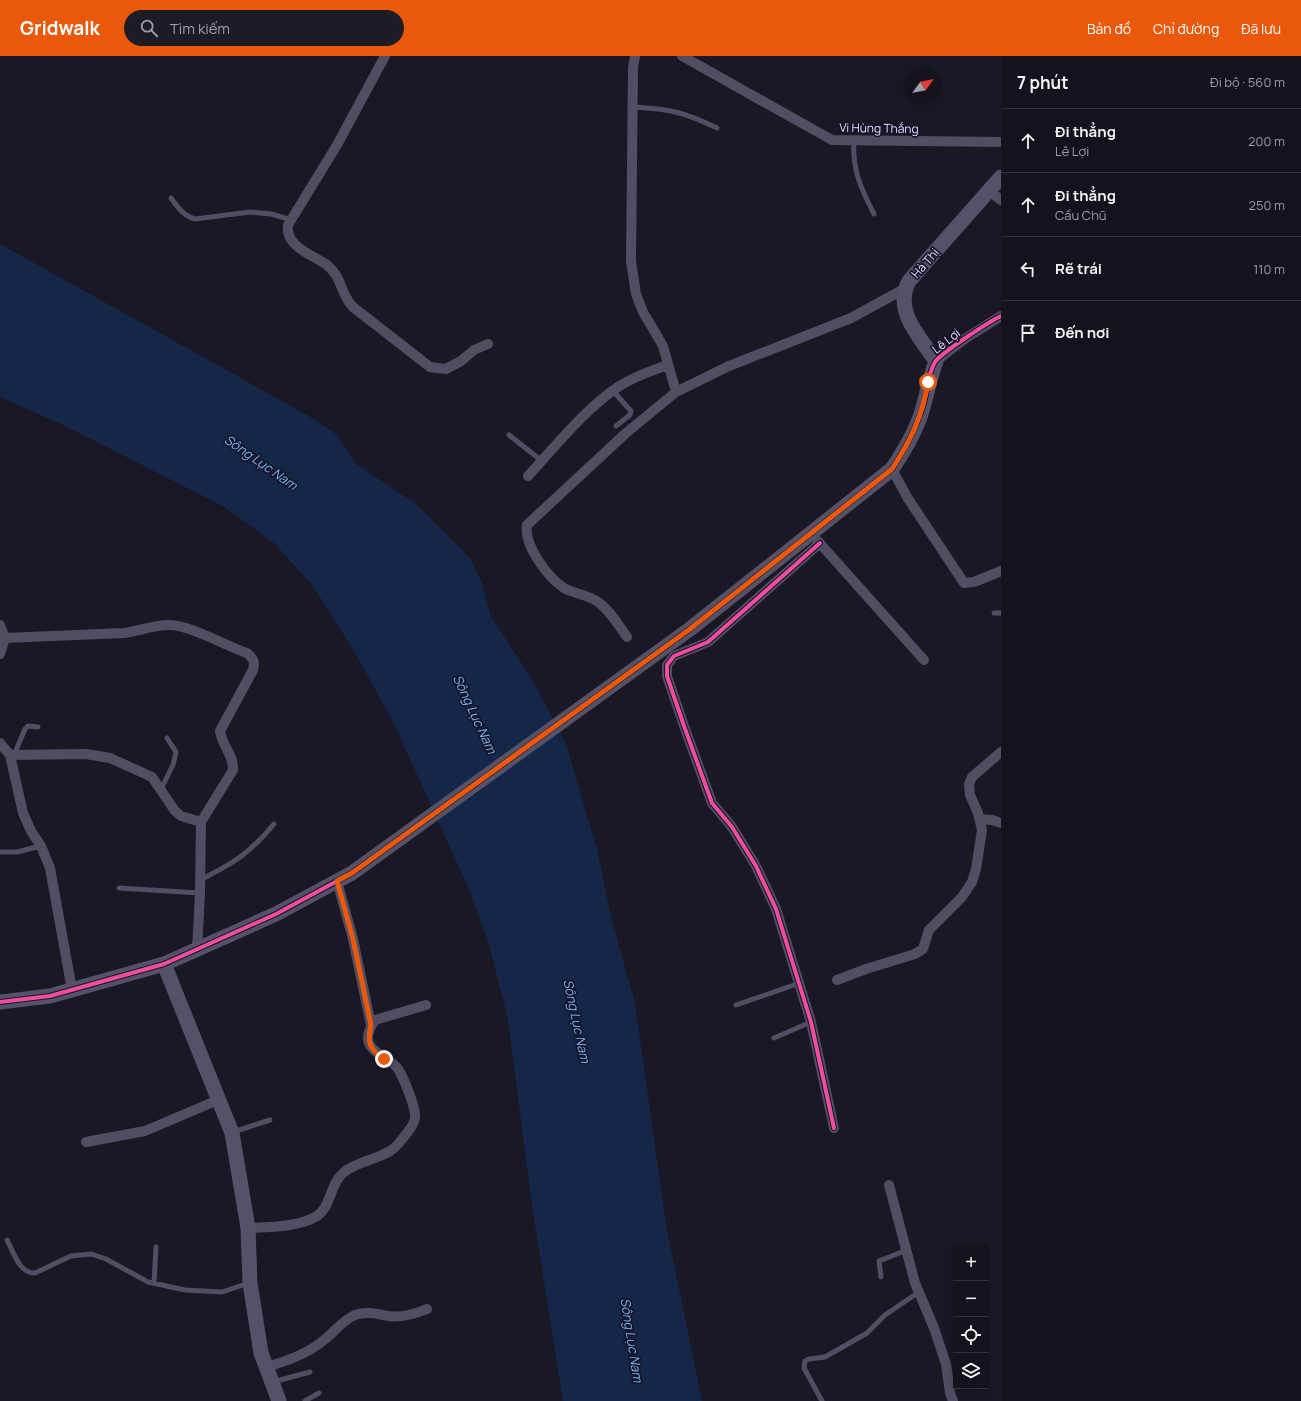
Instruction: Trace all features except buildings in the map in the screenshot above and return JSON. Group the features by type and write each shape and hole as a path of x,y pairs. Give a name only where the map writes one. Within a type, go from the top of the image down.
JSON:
{"street":[{"path":"385,56 337,145 288,225 287,231 289,237 300,249 327,266 337,275 349,303 430,367 446,369 461,361 474,350 488,344"},
{"path":"635,56 633,107 632,268 636,294 643,312 663,346 676,392"},
{"name":"Vi Hùng Thắng","path":"682,56 832,140 1001,142"},
{"name":"Hà Thị","path":"936,361 909,320 904,306 903,295 909,281 1001,177"},
{"path":"989,191 1001,200"},
{"path":"627,637 612,615 598,602 587,596 566,589 552,580 531,548 526,533 527,525 626,432 676,392 729,366 851,318 906,288"},
{"name":"Lê Lợi","path":"0,1002 50,996 164,964 276,914 352,873 815,538 892,469 907,445 918,421 928,382 936,361 966,338 1001,316"},
{"path":"528,476 588,412 613,391 641,374 668,365"},
{"path":"892,469 907,497 964,583 974,582 1001,571"},
{"path":"834,1128 811,1022 776,909 756,866 732,828 712,803 667,676 667,665 674,656 708,642 815,538 924,660"},
{"path":"5,638 124,633 148,627 171,625 196,632 253,658 255,663 253,670 220,731 221,738 233,761 232,770 201,822 200,893 197,950"},
{"path":"0,626 5,638 0,654"},
{"path":"0,743 12,755 23,813 41,846 50,868 72,990"},
{"path":"836,980 924,950 929,930 962,897 972,882 976,869 982,830 980,819 970,795 969,784 972,777 979,770 1001,752"},
{"path":"12,755 73,753 98,755 118,761 152,777 175,811 181,816 201,822"},
{"path":"980,819 992,820 1001,823"},
{"path":"248,1228 286,1225 309,1220 318,1215 325,1206 336,1181 344,1172 391,1150 412,1127 415,1118 413,1107 398,1069 378,1055 370,1046 368,1039 371,1025 353,939 337,881"},
{"path":"164,964 232,1133 248,1228 250,1283 261,1352 279,1401"},
{"path":"371,1025 375,1020 426,1005"},
{"path":"86,1142 153,1128 218,1100"},
{"path":"889,1184 919,1292 934,1328 946,1364 950,1393 953,1401"},
{"path":"266,1366 304,1354 355,1315 373,1312 390,1316 401,1316 414,1314 427,1309"}],"lane":[{"path":"633,107 672,110 690,115 717,128"},
{"path":"854,140 853,155 859,187 874,214"},
{"path":"171,198 178,209 189,218 195,219 250,212 271,214 292,220"},
{"path":"613,391 631,411 630,415 616,426"},
{"path":"509,434 542,461"},
{"path":"994,613 1001,613"},
{"path":"12,755 25,729 28,726 38,728"},
{"path":"161,789 174,765 176,752 167,738"},
{"path":"200,880 238,860 256,845 274,824"},
{"path":"0,852 17,852 41,846"},
{"path":"119,888 200,893"},
{"path":"736,1005 798,984"},
{"path":"774,1038 811,1022"},
{"path":"232,1133 270,1120"},
{"path":"7,1240 23,1270 29,1273 35,1273 71,1256 91,1254 106,1259 148,1282 185,1290 222,1292 250,1283"},
{"path":"154,1283 156,1248"},
{"path":"881,1277 879,1261 907,1250"},
{"path":"822,1401 804,1368 805,1361 825,1357 867,1332 885,1315 919,1292"},
{"path":"272,1382 310,1372"},
{"path":"305,1401 319,1393"}],"water":[{"name":"Sông Lục Nam","path":"0,244 307,415 337,435 356,464 416,504 470,558 482,583 490,615 532,679 566,744 597,849 611,917 635,1003 666,1225 702,1401 563,1401 532,1206 508,1019 488,941 468,887 395,726 357,656 313,586 275,544 223,506 63,425 0,397"}],"cycle path":[{"path":"0,1002 50,996 164,964 276,914 352,873 690,629 892,469 914,431 925,401 930,372 935,362 977,330 1001,316"},
{"path":"820,543 708,642 674,656 667,665 667,676 712,803 732,827 756,866 776,909 811,1022 834,1128"}],"route":[{"path":"384,1059 370,1046 368,1039 371,1025 353,939 337,881 352,873 690,629 892,469 907,445 918,421 924,403 928,382"}]}
